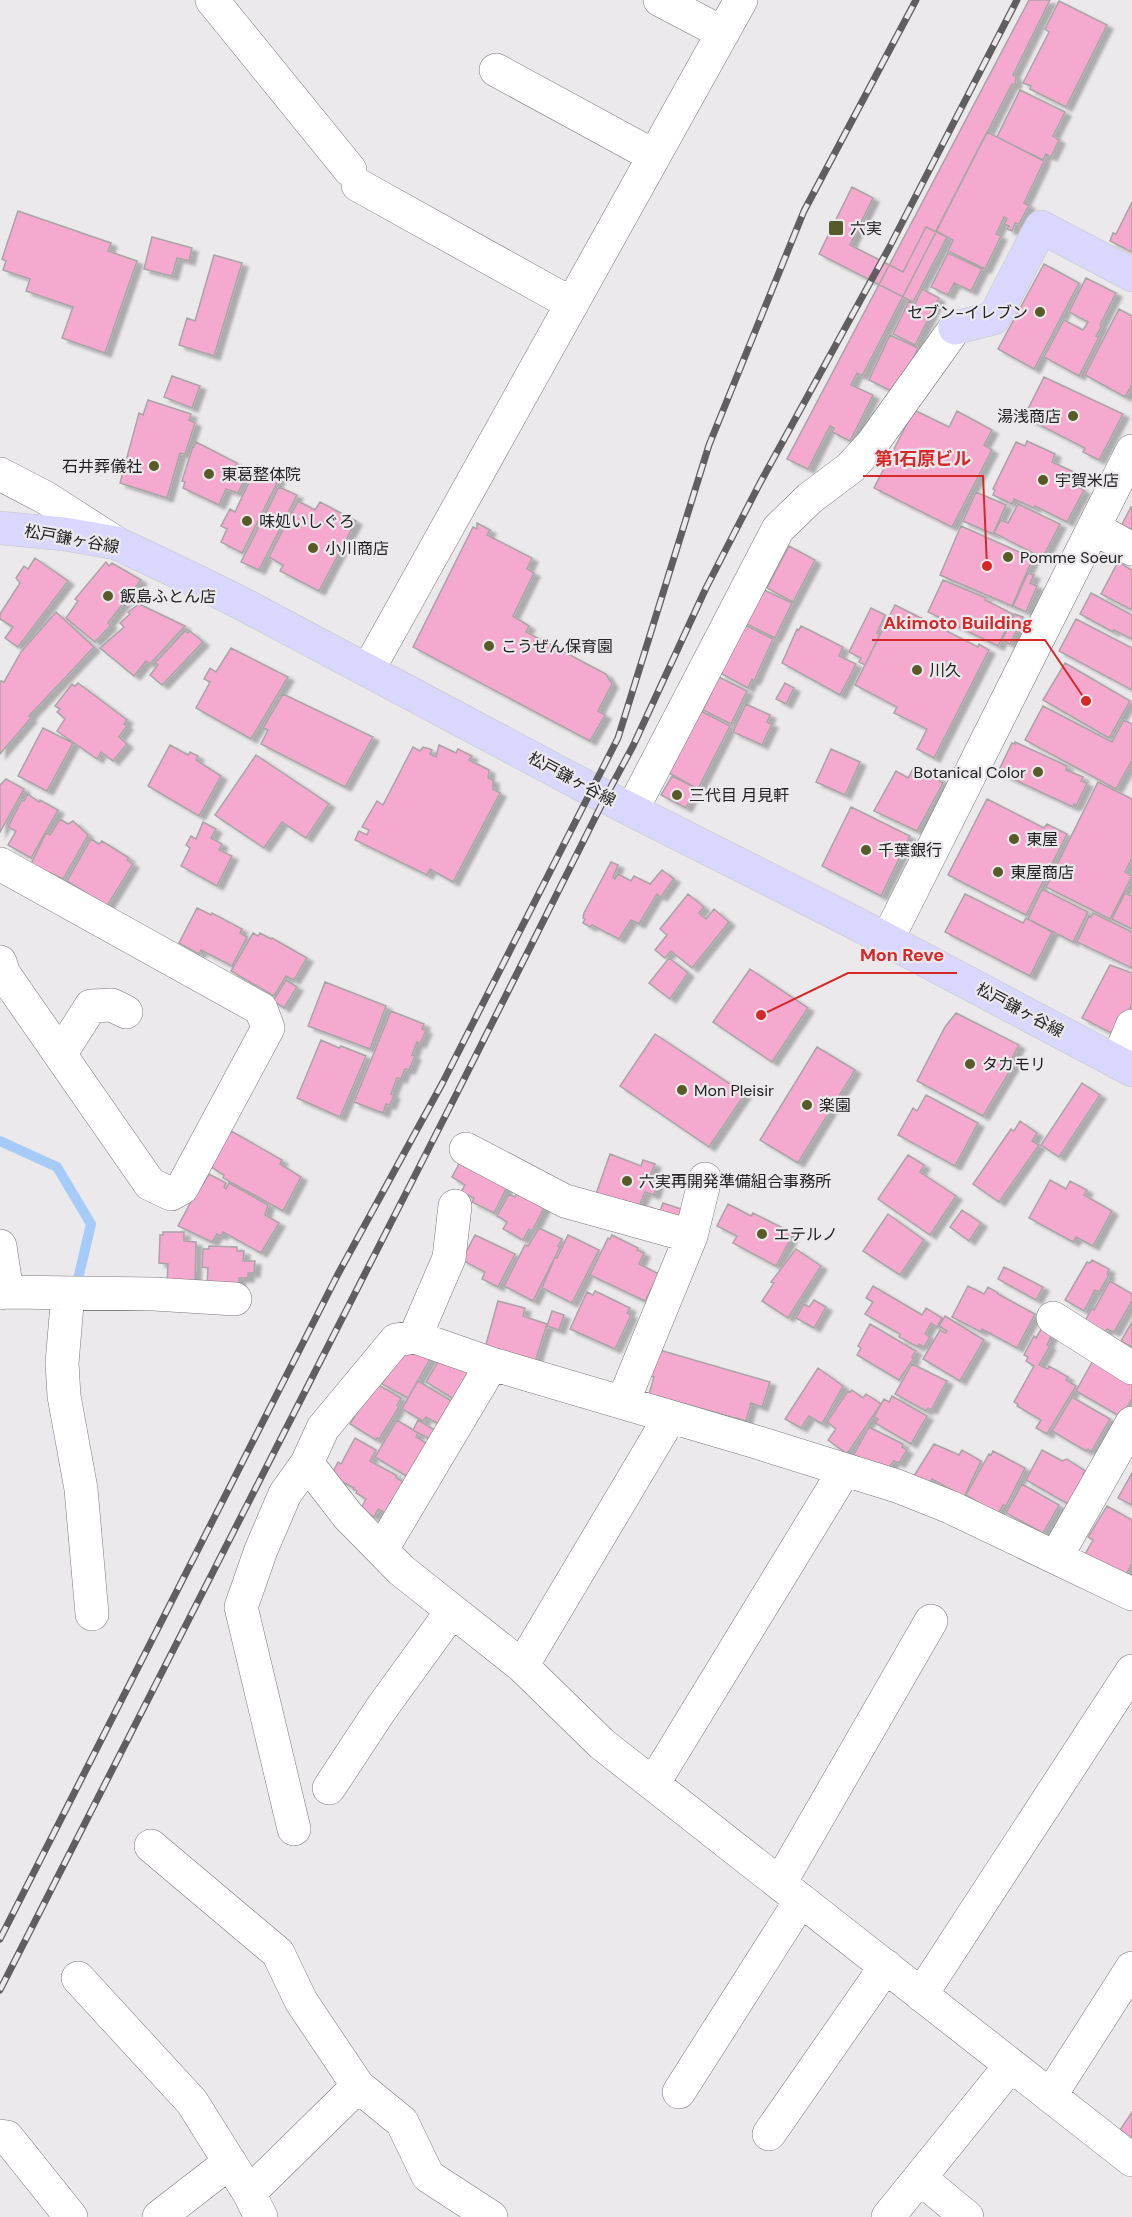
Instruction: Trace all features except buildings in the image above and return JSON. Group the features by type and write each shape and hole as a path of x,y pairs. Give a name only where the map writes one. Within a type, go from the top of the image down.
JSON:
{"main road":[{"path":"955,328 994,318 1041,227 1132,275"},
{"name":"松戸鎌ヶ谷線","path":"0,528 64,534 116,543 235,600 632,810 887,940 1125,1066"}],"street":[{"path":"212,0 354,178 572,304"},
{"path":"660,0 723,33"},
{"path":"368,670 741,0"},
{"path":"496,70 654,156"},
{"path":"632,810 778,529 810,498 850,468 872,444 955,328"},
{"path":"887,940 1132,451"},
{"path":"0,474 46,498 116,543"},
{"path":"1094,528 1132,549"},
{"path":"0,864 261,1009 268,1028 182,1188 171,1194 150,1184 61,1053 1,971"},
{"path":"61,1053 91,1006 112,1005 126,1012"},
{"path":"1125,1066 1132,1026"},
{"path":"466,1149 565,1201 691,1236"},
{"path":"623,1402 691,1236 705,1179"},
{"path":"415,1337 449,1258 455,1206"},
{"path":"0,1246 4,1292 154,1294 235,1299"},
{"path":"69,1293 62,1363 64,1396 81,1489 92,1614"},
{"path":"1053,1318 1132,1368"},
{"path":"294,1830 241,1607 261,1550 285,1494 307,1463 323,1428 396,1340 415,1337 492,1364 897,1486 950,1507 1132,1594"},
{"path":"382,1549 492,1364"},
{"path":"522,1666 670,1417"},
{"path":"1056,1557 1132,1423"},
{"path":"307,1463 348,1516 401,1570 522,1666 602,1744 1132,2160"},
{"path":"653,1784 844,1471"},
{"path":"329,1788 381,1709 452,1611"},
{"path":"679,2091 791,1892 931,1621"},
{"path":"921,1995 1132,1671"},
{"path":"152,1846 278,1953 301,2001 358,2086 402,2122 428,2176 490,2217"},
{"path":"769,2134 886,1966"},
{"path":"1050,2096 1132,1968"},
{"path":"78,1978 192,2102 255,2205 358,2086"},
{"path":"888,2217 1011,2065"},
{"path":"0,2136 7,2138 71,2217"},
{"path":"159,2217 230,2162"},
{"path":"920,2178 967,2217"}],"waterway":[{"path":"0,1141 57,1167 91,1224 78,1279"}],"railway":[{"path":"0,1939 338,1274 443,1082 618,738 709,445 804,211 916,0"},
{"path":"0,1990 633,746 706,588 760,483 889,248 1017,0"}],"place":[{"name":"六実","path":"836,228"},
{"name":"セブン-イレブン","path":"1040,312"},
{"name":"湯浅商店","path":"1073,416"},
{"name":"石井葬儀社","path":"154,466"},
{"name":"東葛整体院","path":"209,474"},
{"name":"宇賀米店","path":"1043,480"},
{"name":"味処いしぐろ","path":"247,521"},
{"name":"小川商店","path":"313,548"},
{"name":"Pomme Soeur","path":"1008,557"},
{"name":"第1石原ビル","path":"987,566"},
{"name":"飯島ふとん店","path":"108,596"},
{"name":"こうぜん保育園","path":"489,646"},
{"name":"川久","path":"917,670"},
{"name":"Akimoto Building","path":"1086,701"},
{"name":"Botanical Color","path":"1038,772"},
{"name":"三代目 月見軒","path":"677,795"},
{"name":"東屋","path":"1014,839"},
{"name":"千葉銀行","path":"866,850"},
{"name":"東屋商店","path":"998,872"},
{"name":"Mon Reve","path":"761,1015"},
{"name":"タカモリ","path":"970,1064"},
{"name":"Mon Pleisir","path":"682,1090"},
{"name":"楽園","path":"807,1105"},
{"name":"六実再開発準備組合事務所","path":"627,1181"},
{"name":"エテルノ","path":"762,1234"}]}
